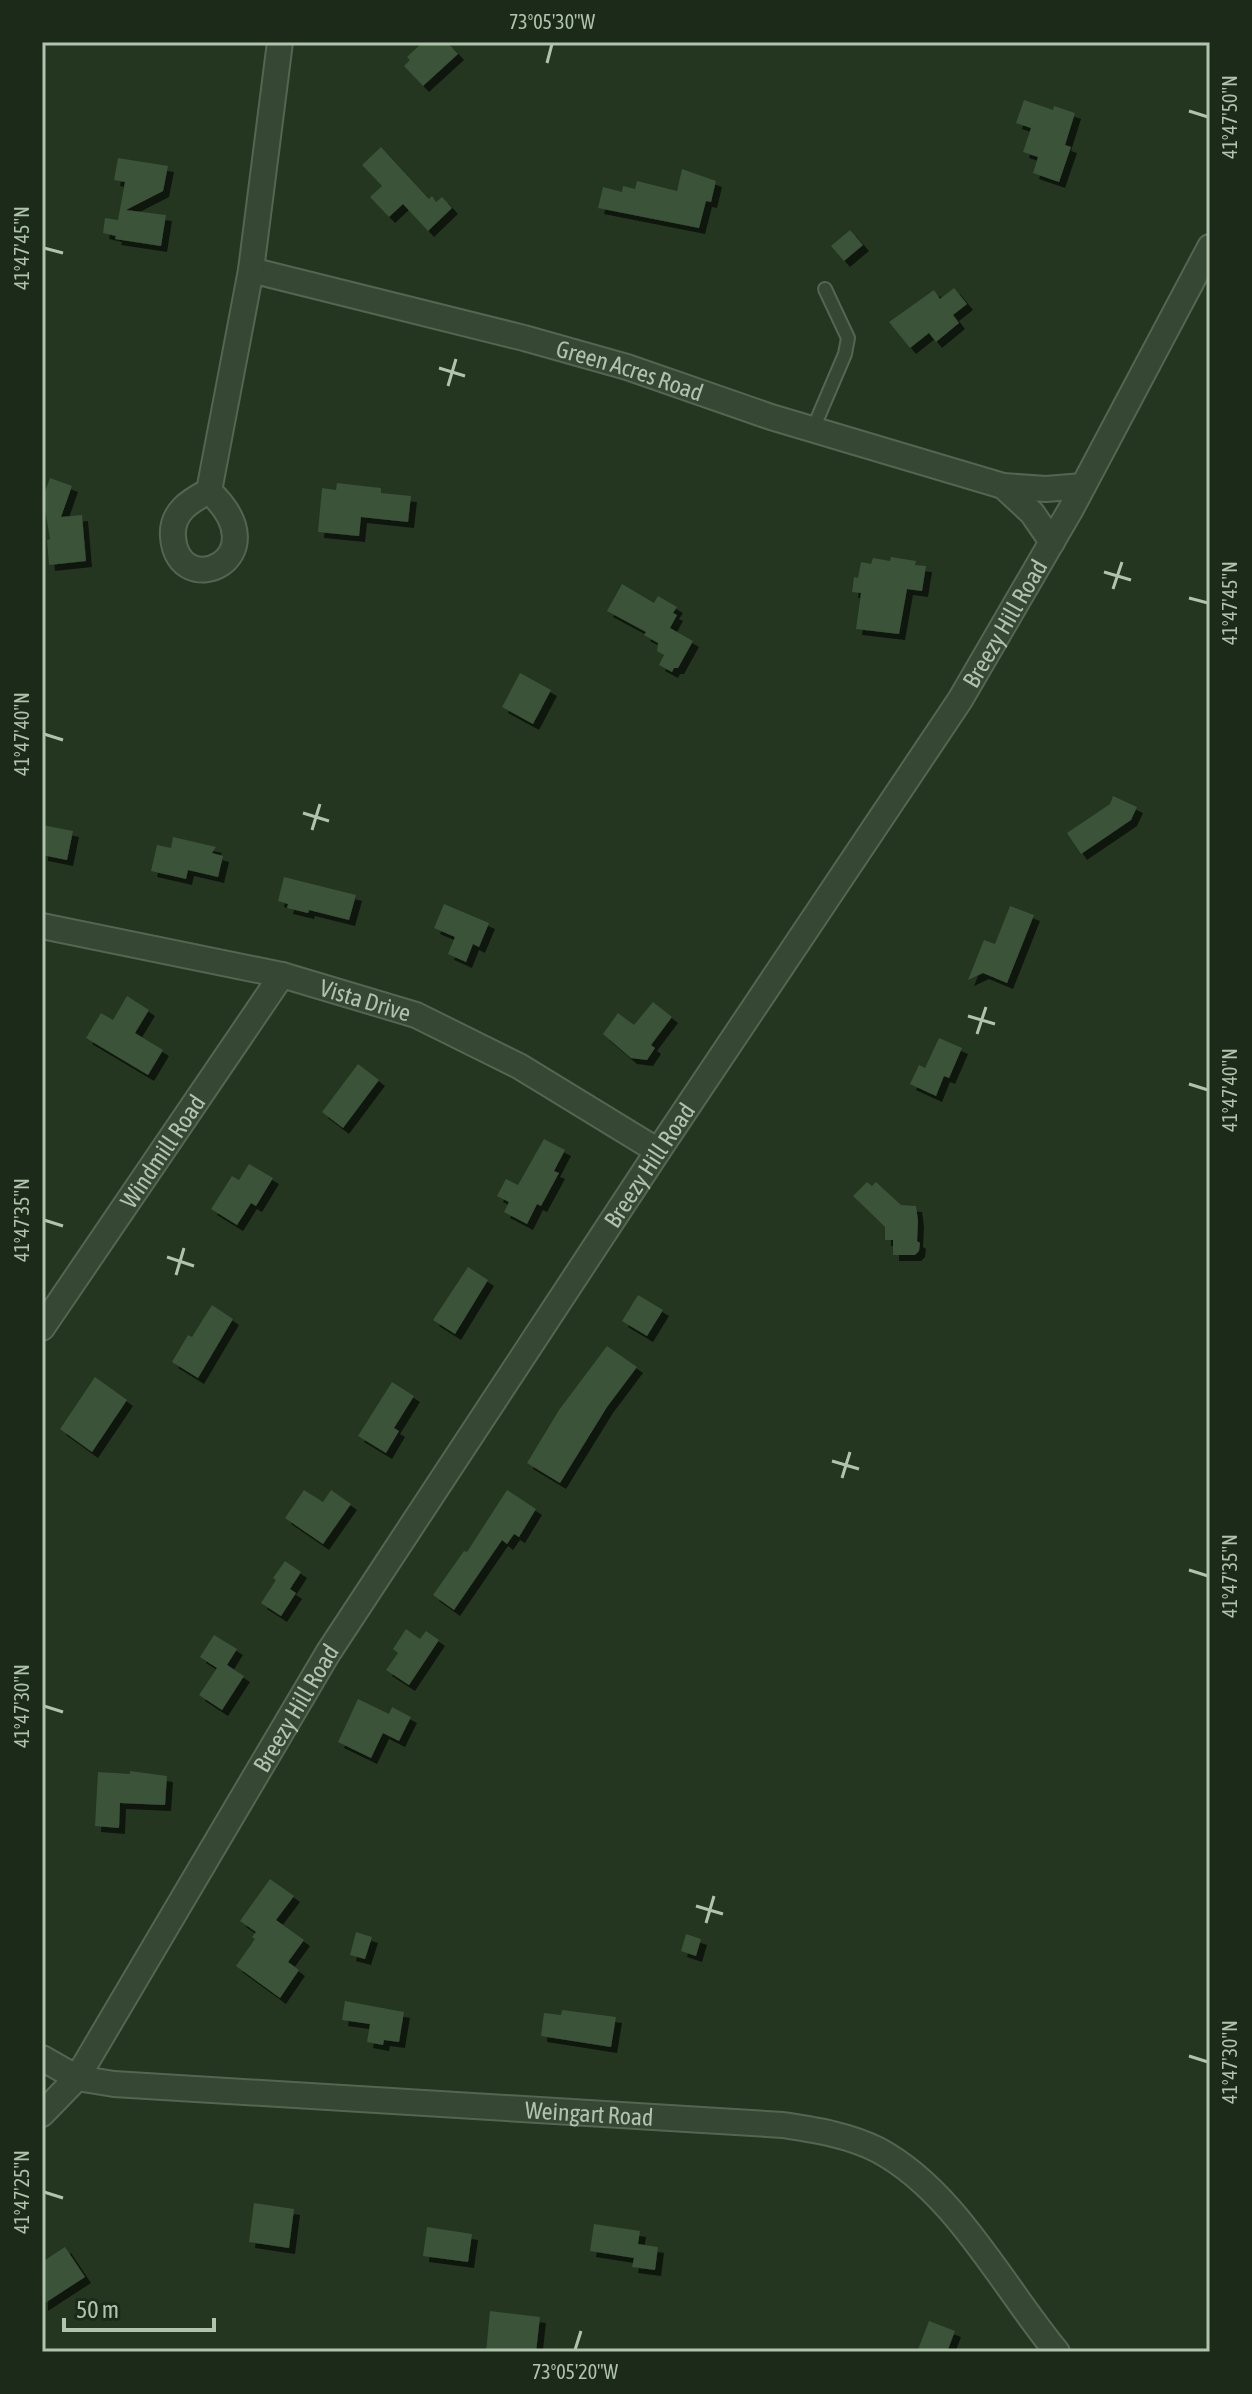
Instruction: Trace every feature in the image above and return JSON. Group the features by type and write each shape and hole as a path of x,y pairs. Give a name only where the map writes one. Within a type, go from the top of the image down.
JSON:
{"street":[{"path":"209,491 251,270 280,42"},
{"name":"Breezy Hill Road","path":"77,2078 328,1653 658,1151 960,700 1083,486 1210,247"},
{"name":"Green Acres Road","path":"251,270 627,367 813,429 1003,486 1046,489 1083,486"},
{"name":"Green Acres Road","path":"1003,486 1032,513 1052,542"},
{"name":"Vista Drive","path":"42,926 282,975 416,1015 519,1066 658,1151"},
{"name":"Windmill Road","path":"42,1328 282,975"},
{"path":"42,2058 77,2078 42,2114"},
{"name":"Weingart Road","path":"77,2078 114,2084 375,2102 783,2125 840,2136 891,2157 928,2188 982,2252 1057,2352"}],"lane":[{"path":"813,429 845,354 848,338 825,289"}],"building":[{"path":"423,42 447,42 458,54 423,86 404,66 410,60 407,57"},
{"path":"1024,100 1053,110 1054,106 1075,113 1065,145 1071,147 1059,182 1033,173 1038,157 1023,152 1031,128 1016,123"},
{"path":"381,147 429,199 432,196 436,202 442,197 452,208 428,231 403,204 389,217 370,197 382,186 362,165"},
{"path":"118,158 168,166 163,191 126,210 166,215 161,246 115,239 116,236 103,233 105,218 118,220 125,182 114,180"},
{"path":"682,169 716,181 711,202 706,201 699,228 598,208 603,187 622,192 623,186 635,189 637,181 677,191"},
{"path":"850,230 863,245 844,261 831,246"},
{"path":"954,288 967,304 953,315 959,323 936,342 929,333 910,348 889,322 934,290 940,299"},
{"path":"50,478 72,486 61,517 82,515 86,561 49,565 47,540 50,539 43,497"},
{"path":"337,483 381,488 381,493 411,496 408,522 361,517 359,536 318,532 322,488 336,490"},
{"path":"891,557 926,566 922,591 907,589 899,634 856,629 861,593 852,592 861,562 871,564 873,558 890,561"},
{"path":"622,584 654,603 658,596 677,607 673,613 677,615 670,628 693,641 678,668 672,672 659,665 664,655 657,651 658,643 644,635 646,632 607,611"},
{"path":"520,673 551,690 533,724 502,707"},
{"path":"1113,796 1137,807 1131,820 1081,854 1067,833 1110,804"},
{"path":"42,825 73,831 67,860 42,855"},
{"path":"173,837 216,847 212,853 223,856 218,877 188,870 186,879 151,871 157,845 171,848"},
{"path":"284,877 356,895 349,920 287,908 288,904 278,901"},
{"path":"444,904 489,923 479,947 473,944 466,962 448,954 455,937 434,928"},
{"path":"1010,906 1034,915 1007,983 983,973 968,980 984,940 995,944"},
{"path":"127,996 149,1010 135,1033 163,1050 148,1075 86,1038 101,1013 113,1020"},
{"path":"653,1002 672,1017 651,1045 655,1048 647,1060 631,1058 603,1034 618,1013 634,1025"},
{"path":"939,1038 962,1048 949,1078 944,1076 936,1096 910,1084 919,1065 925,1068"},
{"path":"358,1064 379,1080 343,1128 322,1112"},
{"path":"544,1139 565,1150 554,1171 559,1173 527,1224 504,1212 509,1202 497,1196 506,1179 518,1185"},
{"path":"249,1164 273,1178 256,1206 251,1203 237,1225 211,1209 232,1176 239,1180"},
{"path":"867,1182 872,1186 876,1182 901,1205 916,1206 917,1241 920,1243 915,1255 893,1255 893,1240 885,1240 885,1227 853,1196"},
{"path":"468,1267 488,1280 455,1334 433,1320"},
{"path":"638,1295 663,1310 647,1336 622,1321"},
{"path":"212,1305 233,1319 198,1378 172,1362 188,1335 192,1337"},
{"path":"607,1346 637,1367 607,1407 560,1483 527,1463 559,1410"},
{"path":"95,1377 127,1400 92,1452 60,1429"},
{"path":"392,1382 414,1396 394,1428 399,1431 386,1453 358,1436"},
{"path":"304,1490 323,1502 331,1490 351,1504 323,1544 285,1518"},
{"path":"507,1490 536,1509 519,1537 514,1534 507,1544 502,1540 454,1610 433,1595 464,1551 467,1552"},
{"path":"285,1561 301,1572 290,1589 296,1593 281,1616 261,1603"},
{"path":"406,1629 420,1639 426,1631 439,1640 409,1685 386,1670 398,1653 393,1649"},
{"path":"214,1635 237,1649 227,1665 244,1676 222,1710 199,1695 217,1668 200,1657"},
{"path":"358,1699 389,1714 392,1707 411,1717 399,1741 383,1733 371,1758 338,1742"},
{"path":"130,1771 167,1776 165,1805 120,1803 119,1828 95,1826 98,1772 130,1774"},
{"path":"270,1879 294,1896 276,1920 304,1940 288,1962 299,1970 280,1998 236,1966 255,1939 252,1937 256,1932 240,1921"},
{"path":"356,1932 372,1937 365,1959 350,1955"},
{"path":"686,1934 701,1939 696,1956 681,1951"},
{"path":"345,2001 404,2012 399,2042 384,2040 383,2045 367,2042 370,2024 342,2020"},
{"path":"562,2010 616,2017 611,2047 541,2036 544,2013 561,2015"},
{"path":"254,2203 294,2209 289,2248 249,2242"},
{"path":"594,2224 640,2231 638,2244 658,2247 655,2270 632,2267 634,2258 590,2251"},
{"path":"427,2227 472,2234 468,2262 423,2256"},
{"path":"65,2247 85,2277 42,2305 42,2262"},
{"path":"490,2311 540,2317 536,2352 486,2352"},
{"path":"929,2321 955,2331 947,2352 917,2352"}]}
